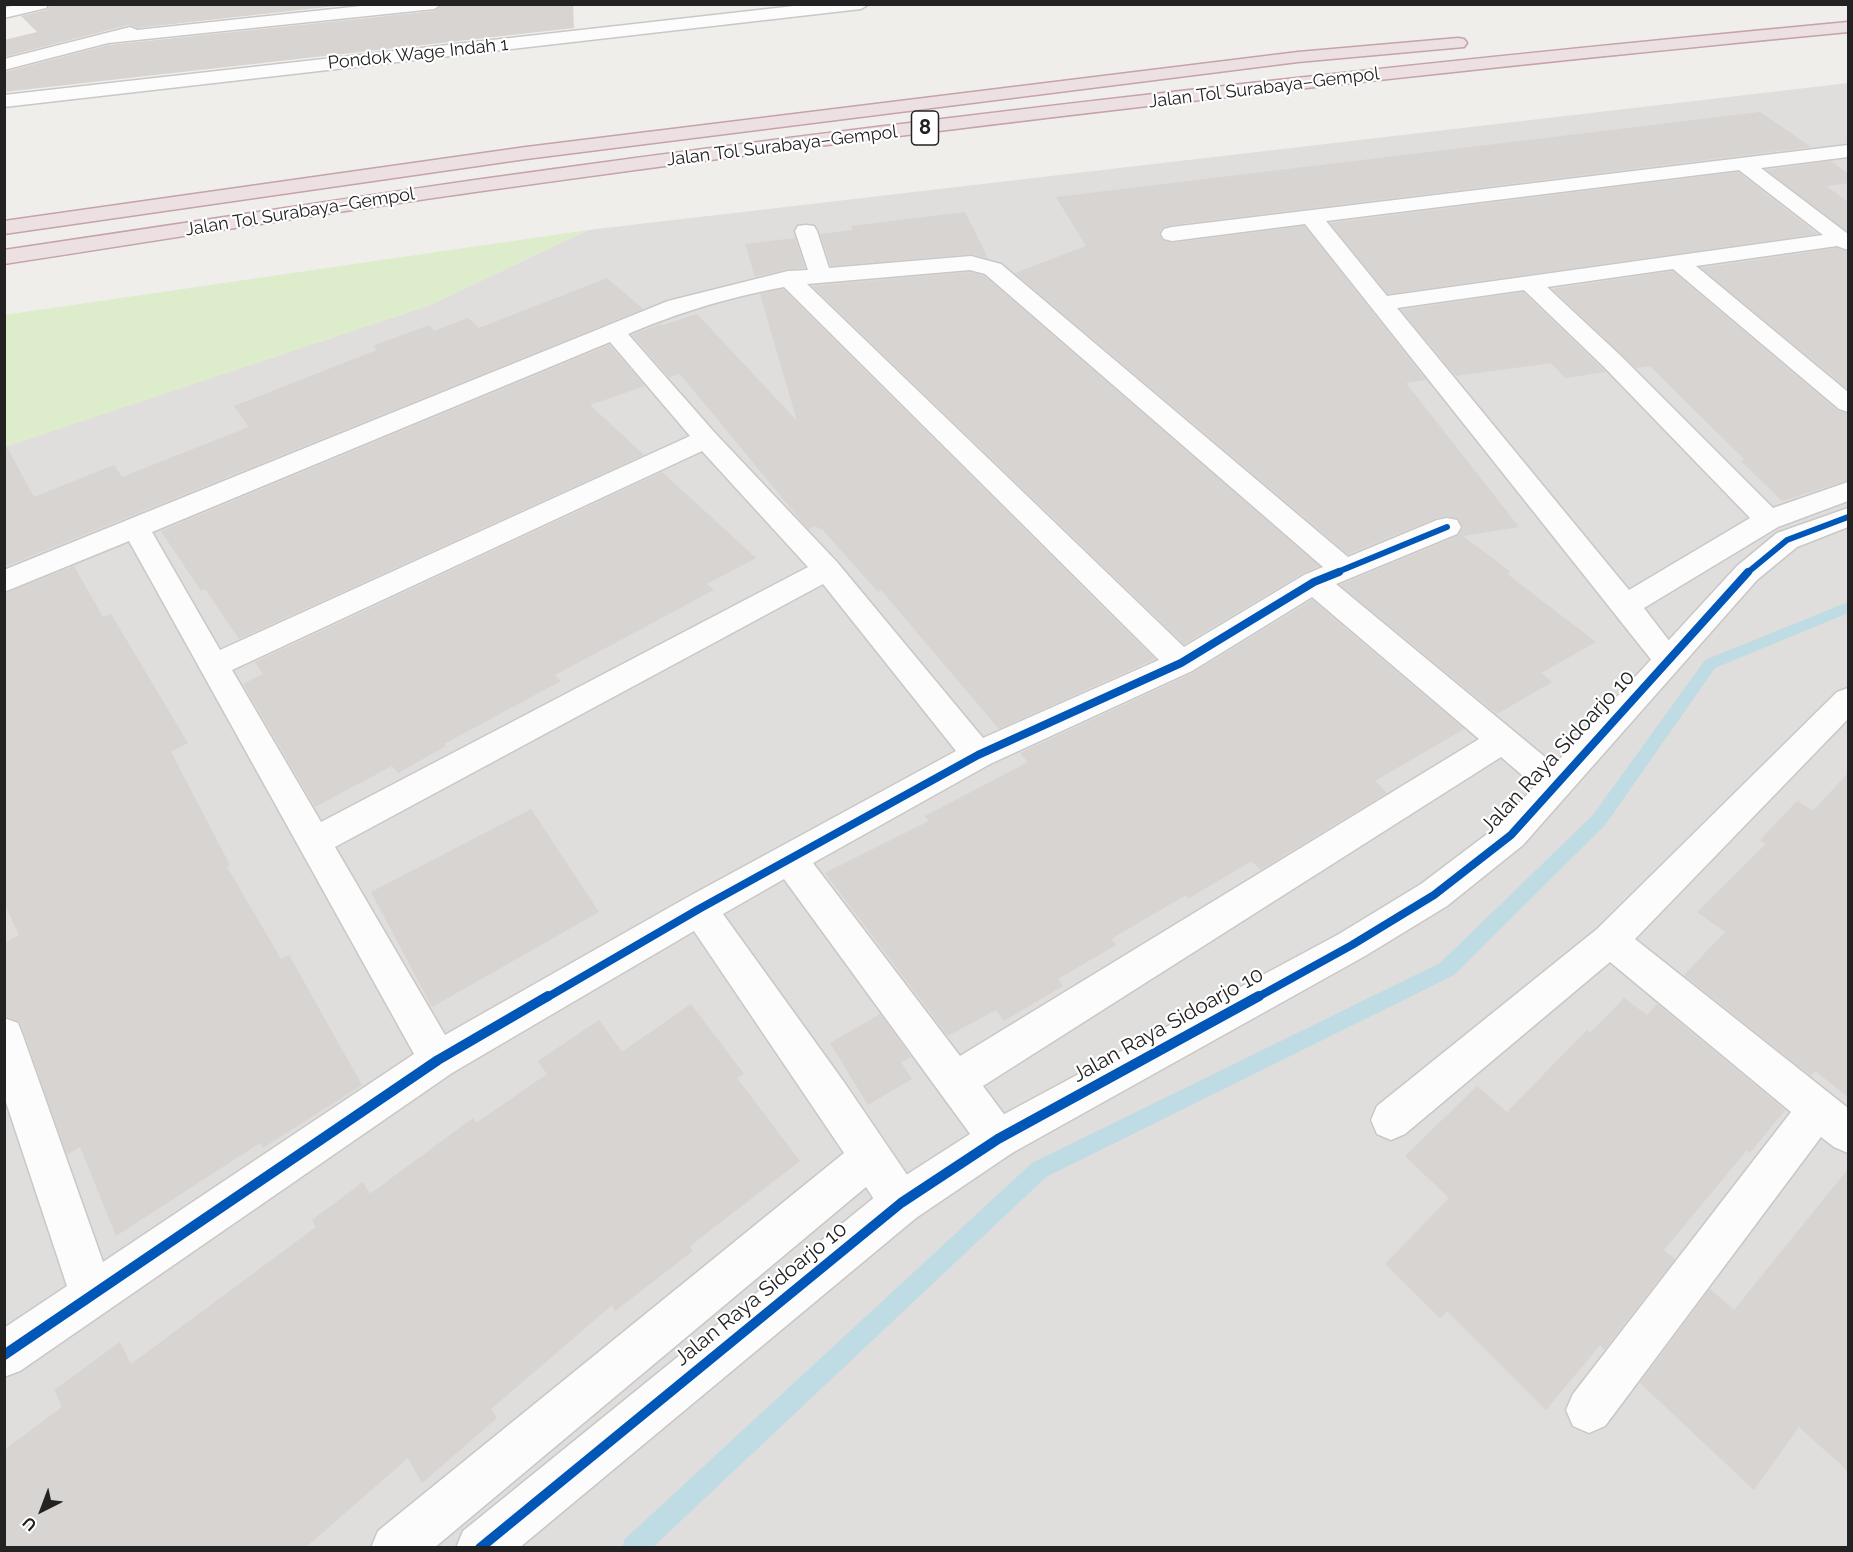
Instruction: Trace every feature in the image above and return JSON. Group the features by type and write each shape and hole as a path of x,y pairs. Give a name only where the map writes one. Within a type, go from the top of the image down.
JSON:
{"highway":[{"name":"Jalan Tol Surabaya–Gempol","path":"4,257 475,186 866,135 1500,60 1848,27"},
{"name":"Jalan Tol Surabaya–Gempol","path":"4,228 526,153 1298,57 1473,41"}],"street":[{"path":"4,14 40,4"},
{"name":"Pondok Wage Indah 1","path":"4,101 861,4"},
{"path":"109,38 431,5"},
{"path":"4,65 209,10"},
{"path":"1172,234 1848,151"},
{"path":"1743,164 1845,241"},
{"path":"1311,217 1383,303 1668,659"},
{"path":"806,231 820,274"},
{"path":"1383,303 1845,241"},
{"path":"1678,262 1848,404"},
{"path":"4,582 613,330 706,296 788,278 820,274 971,263 993,269 1330,576 1503,740 1556,785"},
{"path":"788,278 1181,663"},
{"path":"1530,283 1612,361 1768,520"},
{"path":"613,330 706,439 827,569 978,755"},
{"path":"214,665 706,439"},
{"path":"1625,606 1768,520 1848,491"},
{"name":"Jalan Raya Sidoarjo 10","path":"480,1548 902,1203 998,1139 1352,945 1434,895 1511,835 1747,573 1787,540 1848,517"},
{"path":"135,527 438,1060"},
{"path":"4,1355 438,1060 699,909 978,755 1181,663 1330,576 1447,527"},
{"path":"314,842 827,569"},
{"path":"1391,1120 1610,940 1848,700"},
{"path":"954,1082 1503,740"},
{"path":"789,859 998,1139"},
{"path":"699,909 830,1095 902,1203"},
{"path":"1589,1410 1833,1121 1610,940"},
{"path":"4,1036 92,1295"},
{"path":"395,1548 871,1157"}],"shaded area":[{"path":"1848,83 1848,1547 5,1547 4,447 430,305 588,230"}],"green space":[{"path":"588,230 430,305 5,447 4,315"}],"building":[{"path":"50,4 354,4 137,28 129,25 4,57 4,40 37,32 21,16 47,10"},
{"path":"444,4 573,4 574,28 4,92 4,72 108,45 434,11"},
{"path":"1760,112 1811,147 1172,225 1163,227 1159,233 1162,240 1172,243 1304,226 1426,380 1406,383 1519,527 1463,536 1511,572 1507,574 1596,642 1541,673 1552,682 1497,714 1340,585 1458,536 1463,528 1459,519 1447,516 1436,518 1348,554 1015,273 1086,246 1056,197"},
{"path":"1831,161 1848,174 1848,183 1826,186 1848,202 1848,232 1767,170"},
{"path":"1738,172 1817,234 1388,294 1330,223"},
{"path":"965,212 988,258 971,254 831,266 820,234 853,230 851,226"},
{"path":"795,238 805,268 787,269 755,277 745,244"},
{"path":"1837,248 1848,252 1848,389 1701,268"},
{"path":"1672,271 1838,411 1848,414 1848,480 1782,501 1741,461 1745,460 1650,366 1636,368 1552,289"},
{"path":"970,272 984,276 1319,566 1303,573 1184,644 812,286"},
{"path":"607,278 643,309 4,567 4,442 34,497 114,465 122,477 249,427 234,406 377,350 373,346 429,325 434,331 468,318 479,328"},
{"path":"783,289 1155,659 999,729 881,590 878,592 822,529 816,526 809,529 803,523 680,374 669,377 632,335 697,314 797,421 760,294"},
{"path":"1523,292 1606,372 1565,378 1551,363 1456,376 1401,310"},
{"path":"609,345 645,386 590,405 644,455 239,639 205,589 201,591 161,531"},
{"path":"662,472 756,558 707,584 714,590 555,675 561,681 444,744 446,746 398,773 392,766 315,807 243,684 263,674 255,662"},
{"path":"74,566 103,617 111,614 188,743 171,752 230,865 227,867 281,959 289,955 362,1085 263,1148 260,1143 116,1236 80,1147 67,1155 20,1022 6,1016 4,1012 4,943 19,935 4,903 4,594"},
{"path":"1312,600 1464,729 1375,781 1387,793 1260,870 1252,861 1189,898 1186,895 1111,939 1116,945 1058,979 1063,986 1004,1021 996,1010 948,1036 825,873 929,821 925,816 1028,762 1020,753 1193,673"},
{"path":"1848,773 1848,1097 1815,1071 1811,1076 1684,975 1725,932 1697,912 1766,844 1760,840 1797,801 1813,811"},
{"path":"531,809 599,912 432,1007 371,892"},
{"path":"1624,998 1647,1015 1657,1004 1785,1110 1750,1153 1747,1150 1664,1250 1675,1259 1604,1350 1600,1345 1546,1410 1447,1311 1440,1318 1385,1264 1449,1198 1405,1156 1477,1086 1507,1112 1587,1030 1590,1033"},
{"path":"691,1004 744,1074 737,1078 800,1161 690,1246 693,1251 615,1311 612,1305 491,1409 497,1418 422,1483 408,1458 305,1548 4,1548 4,1450 62,1407 54,1390 120,1342 131,1364 316,1227 312,1220 363,1182 370,1194 473,1118 476,1123 547,1074 538,1061 599,1020 622,1052"},
{"path":"880,1014 911,1057 901,1062 912,1079 868,1105 830,1043"},
{"path":"1848,1169 1848,1471 1799,1427 1754,1490 1640,1383 1710,1289 1734,1310"}],"waterway":[{"path":"634,1548 1039,1170 1447,969 1599,820 1710,664 1848,607"}],"cycle path":[{"path":"480,1548 901,1203 998,1139 1352,945 1434,895 1511,835 1747,573 1787,540 1848,517"},
{"path":"4,1355 438,1060 699,909 978,755 1181,663 1314,582 1447,527"}]}
